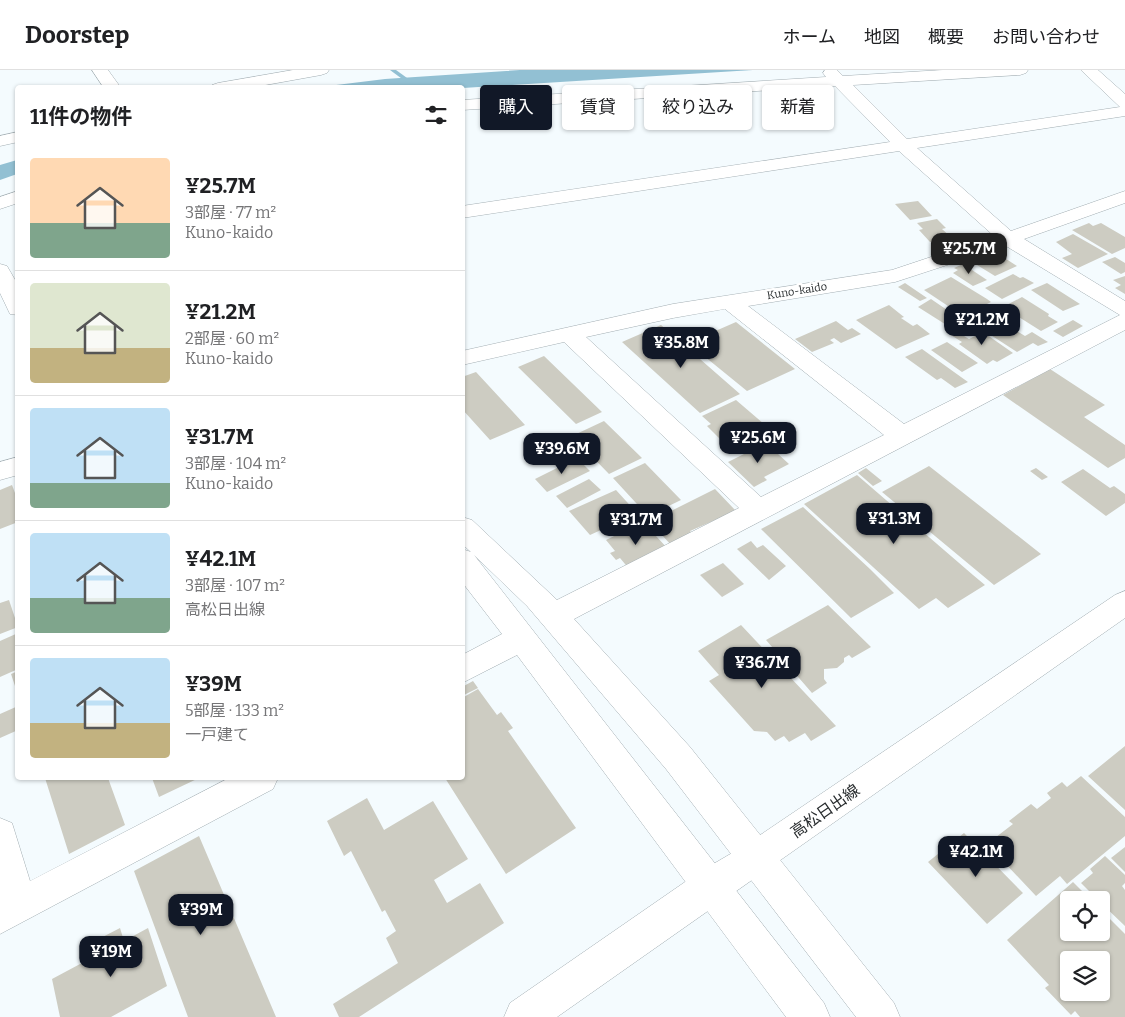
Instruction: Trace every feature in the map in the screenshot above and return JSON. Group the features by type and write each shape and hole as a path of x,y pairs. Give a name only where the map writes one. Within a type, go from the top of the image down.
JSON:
{"street":[{"path":"100,70 111,85"},
{"path":"235,85 321,70"},
{"path":"465,105 833,75 1020,70"},
{"path":"1089,70 1125,103"},
{"path":"833,75 902,144 1007,238 1125,310"},
{"path":"465,212 1125,111"},
{"path":"0,141 15,138"},
{"name":"Kuno-kaido","path":"465,357 673,311 894,276 1125,197"},
{"path":"0,203 15,198"},
{"path":"0,270 15,302"},
{"path":"729,302 902,436"},
{"path":"553,616 1125,320"},
{"path":"569,334 758,510"},
{"path":"0,471 15,467"},
{"path":"465,530 553,616 678,758 880,1017"},
{"path":"465,564 810,1017"},
{"name":"高松日出線","path":"524,1017 711,886 756,858 1125,603"},
{"path":"465,668 522,638"},
{"path":"0,835 9,912 257,780"}],"water":[{"path":"520,70 753,70 511,85 480,85 480,87 465,88 465,85 336,85 385,79"},
{"path":"15,161 15,175 0,180 0,165"}],"building":[{"path":"918,201 932,216 910,220 895,204"},
{"path":"937,219 946,228 942,229 952,238 930,242 919,230 923,229 917,223"},
{"path":"1089,223 1093,226 1101,223 1125,237 1125,248 1112,254 1072,230"},
{"path":"1073,234 1108,254 1078,268 1062,258 1072,254 1056,242"},
{"path":"994,257 999,259 1003,257 1017,266 995,276 977,265"},
{"path":"1115,257 1125,263 1125,272 1121,274 1102,262"},
{"path":"963,264 987,280 973,286 953,273 958,270 954,268"},
{"path":"1013,274 1034,283 1002,299 985,288"},
{"path":"1125,276 1125,294 1115,288 1121,285 1113,280"},
{"path":"951,277 991,302 963,316 924,290"},
{"path":"905,283 927,298 920,301 898,287"},
{"path":"1047,283 1080,304 1063,311 1031,290"},
{"path":"1022,297 1058,322 1041,331 1003,307"},
{"path":"931,299 961,319 948,326 918,307"},
{"path":"889,305 904,317 901,318 913,326 917,324 930,334 896,349 856,320"},
{"path":"963,320 979,331 973,334 957,323"},
{"path":"1073,320 1083,326 1063,337 1053,331"},
{"path":"836,321 848,330 852,328 861,334 841,343 834,338 830,340 834,343 812,352 795,339"},
{"path":"1001,321 1025,336 1032,332 1048,342 1038,346 1033,343 1017,352 983,330"},
{"path":"736,322 795,369 747,391 688,343"},
{"path":"661,325 740,394 700,413 622,342"},
{"path":"957,327 964,331 959,333 969,339 983,332 1013,353 997,362 993,360 987,364 959,344 962,342 946,332"},
{"path":"947,342 978,363 962,372 931,350"},
{"path":"922,349 968,382 955,388 941,378 937,380 905,357"},
{"path":"544,356 602,412 576,424 518,367"},
{"path":"1050,369 1105,405 1084,417 1125,445 1125,458 1108,468 1003,395"},
{"path":"476,372 525,425 490,440 465,412 465,376"},
{"path":"736,400 772,431 737,448 727,439 722,441 707,426 711,424 702,416"},
{"path":"604,421 642,458 609,474 572,436"},
{"path":"783,432 787,436 777,442 772,438"},
{"path":"766,443 789,464 764,477 767,480 754,487 728,462"},
{"path":"577,458 590,471 547,492 535,479"},
{"path":"645,463 681,500 648,516 613,478"},
{"path":"929,466 1041,554 994,585 882,492"},
{"path":"866,468 882,481 873,486 858,473"},
{"path":"1036,468 1048,477 1042,480 1030,471"},
{"path":"1083,469 1110,488 1114,486 1125,494 1125,503 1106,516 1061,482"},
{"path":"857,475 985,585 948,608 936,598 919,609 804,504"},
{"path":"589,479 601,490 567,508 556,496"},
{"path":"12,485 15,493 15,523 0,529 0,490"},
{"path":"715,489 736,511 690,531 693,534 671,545 652,524 655,522 653,520"},
{"path":"616,490 637,513 627,518 629,520 616,526 614,524 590,535 569,511"},
{"path":"803,507 894,593 851,618 761,529"},
{"path":"643,522 669,550 630,570 620,558 616,560 610,553 615,551 606,540"},
{"path":"751,541 757,548 763,545 786,566 769,580 737,549"},
{"path":"723,563 744,584 722,597 700,575"},
{"path":"9,600 15,618 15,628 0,634 0,603"},
{"path":"828,605 871,647 852,658 849,655 844,658 844,662 837,668 824,669 824,679 827,683 812,693 766,640"},
{"path":"741,625 836,726 811,741 805,733 789,742 784,736 775,741 767,732 754,731 709,681 719,675 698,651"},
{"path":"15,634 15,670 0,677 0,641"},
{"path":"15,672 15,686 11,674"},
{"path":"473,681 478,688 465,694 465,685"},
{"path":"478,689 497,715 501,712 513,728 508,731 576,828 506,874 446,780 465,780 465,696"},
{"path":"15,707 15,731 0,738 0,714"},
{"path":"1125,746 1125,810 1088,776"},
{"path":"1081,776 1125,817 1125,836 1067,884 1060,876 1036,896 987,844 1013,824 1009,821 1031,804 1037,809 1051,798 1047,793 1062,782 1067,787"},
{"path":"46,780 109,780 125,825 69,854"},
{"path":"153,780 195,780 159,797"},
{"path":"367,798 384,830 433,801 468,859 434,880 447,903 480,883 504,923 359,1017 339,1017 333,1004 398,963 386,938 396,931 385,910 382,912 351,851 344,856 327,821"},
{"path":"964,833 1023,893 987,924 928,862"},
{"path":"199,836 276,1017 188,1017 134,871"},
{"path":"1125,847 1125,872 1111,858"},
{"path":"1105,856 1125,875 1125,883 1122,886 1125,890 1125,926 1110,912 1110,891 1089,891 1081,883 1093,873 1090,869"},
{"path":"1073,882 1082,891 1063,891"},
{"path":"1060,893 1060,941 1110,941 1110,919 1125,934 1125,1017 1080,1017 1075,1011 1071,1015 1045,988 1049,985 1007,940"},
{"path":"120,928 124,941 148,928 167,986 111,1017 60,1017 52,979 95,956 91,943"}],"waterway":[{"path":"393,70 411,83"}]}
